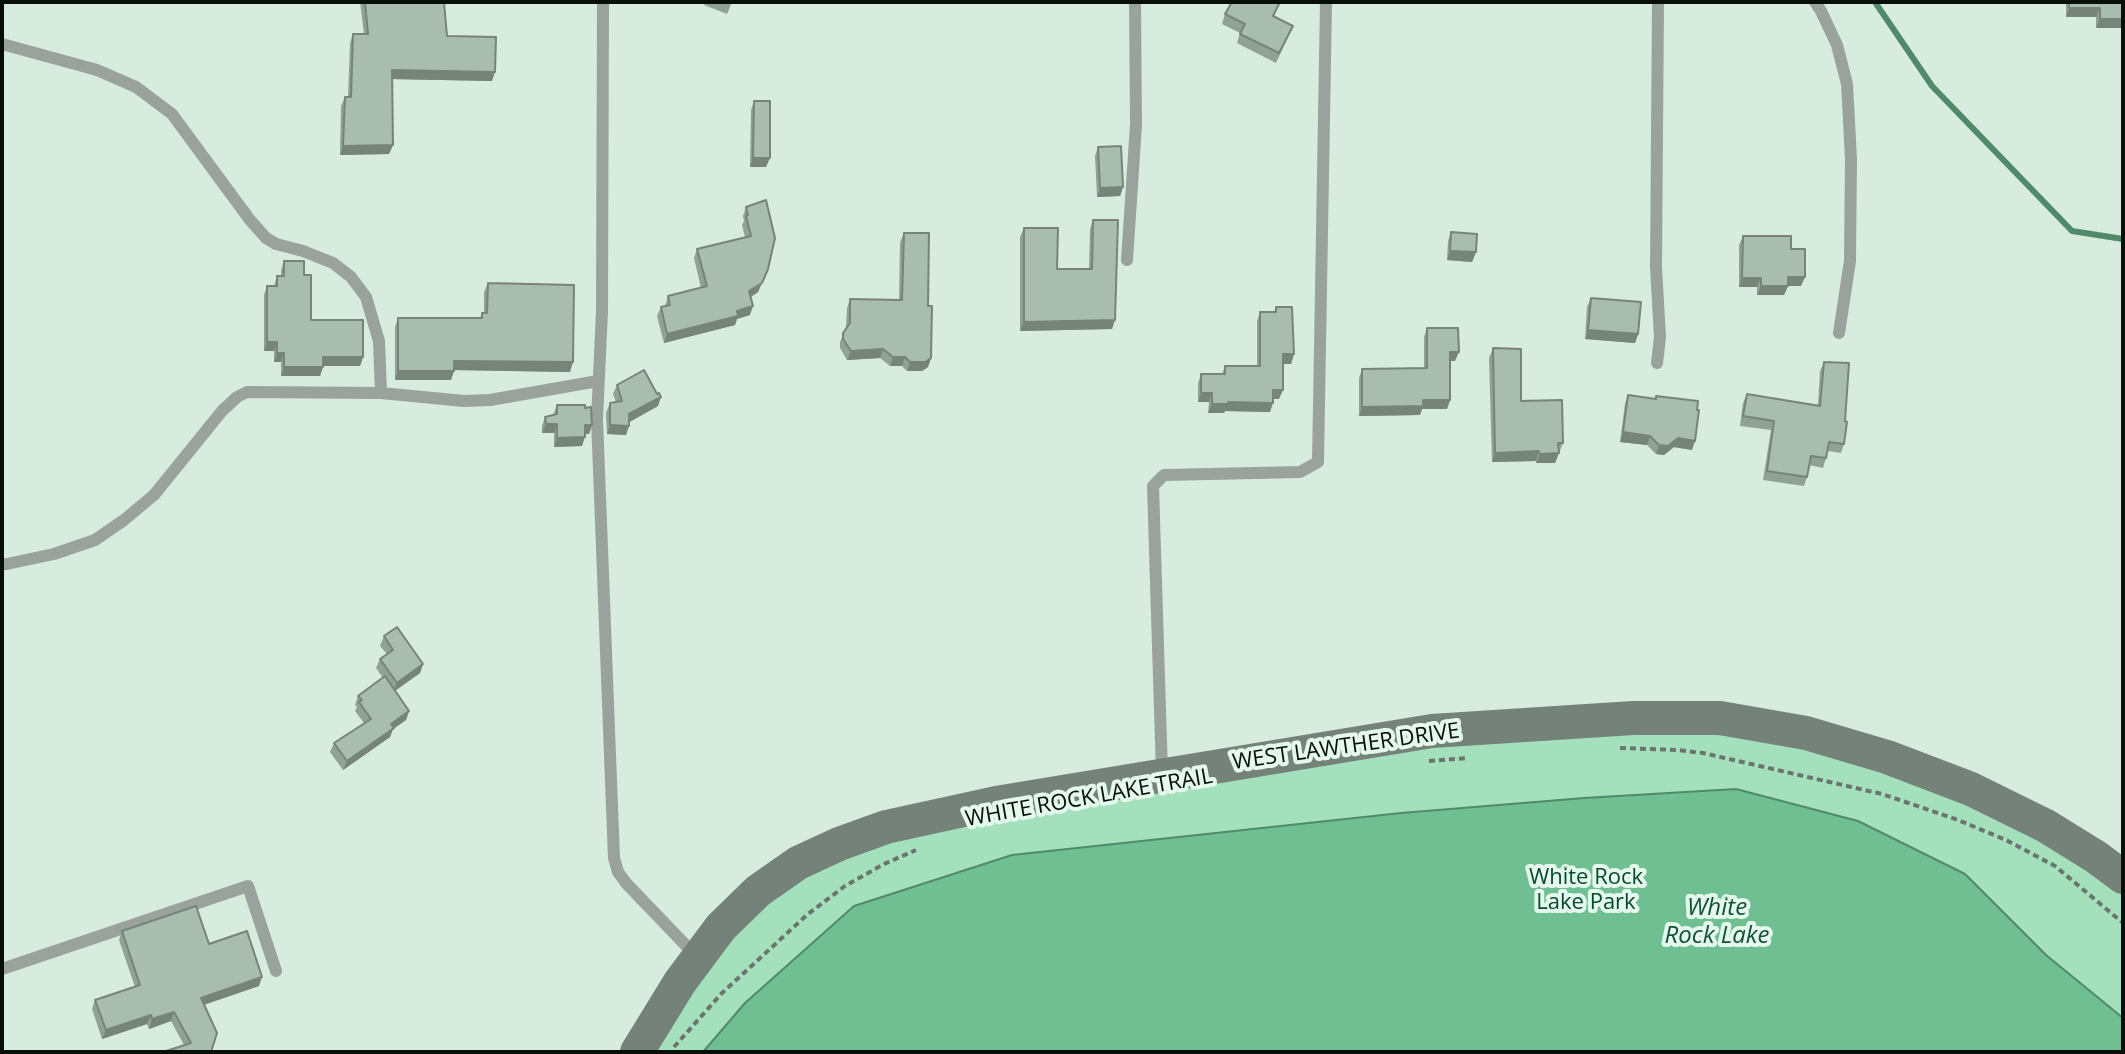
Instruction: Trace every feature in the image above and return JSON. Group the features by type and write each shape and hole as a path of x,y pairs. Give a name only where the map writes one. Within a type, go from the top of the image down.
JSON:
{"street":[{"name":"WEST LAWTHER DRIVE","path":"637,1052 697,957 721,927 758,891 798,863 839,844 886,827 996,803 1432,731 1633,718 1720,718 1806,733 1887,757 1971,789 2046,826 2123,877"}],"lane":[{"path":"603,2 602,311 597,419 614,858 618,872 626,883 697,957"},
{"path":"1127,260 1136,125 1135,2"},
{"path":"1162,775 1153,486 1164,475 1300,472 1318,462 1326,2"},
{"path":"1657,363 1660,337 1656,267 1658,2"},
{"path":"1815,2 1837,45 1847,84 1851,159 1850,261 1839,333"},
{"path":"2,44 97,70 136,87 172,114 266,238 333,263 351,277 366,297 379,341 381,393"},
{"path":"2,565 54,554 95,540 124,520 154,495 222,411 247,392 381,393 464,401 490,400 598,381"},
{"path":"2,969 248,886 276,971"}],"path":[{"path":"1616,748 1703,753 1882,794 1958,820 2006,840 2055,866 2123,923"},
{"path":"1430,761 1476,758"},
{"path":"670,1052 722,993 808,914 845,886 918,849"}],"green space":[{"name":"White Rock Lake","path":"1717,730 1840,750 2076,851 2123,894 2123,1052 652,1052 711,964 752,915 802,873 899,834 1431,740"}],"water":[{"name":"White Rock Lake","path":"1736,789 1858,821 1965,874 2046,955 2123,1018 2123,1052 703,1052 745,1003 854,906 1012,855 1401,813"}],"building":[{"path":"365,2 444,2 447,36 496,37 495,72 392,70 393,145 343,146 345,97 351,97 353,34 368,34"},
{"path":"1232,2 1280,2 1273,16 1293,26 1279,53 1240,34 1245,24 1225,14"},
{"path":"2069,2 2123,2 2123,19 2100,19 2100,8 2069,8"},
{"path":"754,101 770,101 770,158 753,158"},
{"path":"1121,146 1123,187 1100,188 1098,147"},
{"path":"766,200 775,238 762,283 749,291 753,306 737,311 738,316 667,334 661,307 670,305 668,296 707,286 697,249 751,236 746,207"},
{"path":"1093,220 1118,220 1115,320 1024,322 1024,228 1058,228 1057,269 1092,269"},
{"path":"1451,232 1477,234 1476,252 1450,251"},
{"path":"904,233 929,233 931,358 925,362 893,357 883,349 851,351 843,339 843,333 850,323 850,299 902,300"},
{"path":"1743,236 1791,236 1791,249 1805,249 1805,277 1788,277 1788,286 1761,286 1761,278 1742,278"},
{"path":"284,261 304,261 304,275 311,275 311,320 363,320 363,357 323,357 323,367 284,367 284,353 277,353 277,342 267,342 267,286 277,286 277,276 284,276"},
{"path":"488,283 574,285 573,362 454,361 454,371 398,371 398,318 482,318 482,313 487,313"},
{"path":"1591,298 1641,302 1638,334 1588,330"},
{"path":"1276,307 1292,307 1294,354 1283,354 1283,390 1273,390 1273,403 1212,404 1212,393 1201,393 1201,374 1225,374 1225,366 1260,366 1260,312 1276,312"},
{"path":"1427,328 1458,328 1459,352 1450,352 1450,400 1423,400 1423,406 1362,407 1362,369 1427,368"},
{"path":"1493,348 1521,349 1521,401 1562,400 1563,443 1558,443 1559,453 1495,453"},
{"path":"1824,362 1849,363 1844,444 1829,442 1826,458 1811,456 1807,477 1767,471 1774,421 1743,416 1747,394 1820,406"},
{"path":"644,370 661,397 629,414 629,426 610,425 610,403 622,401 617,385"},
{"path":"1628,395 1698,401 1695,441 1678,438 1668,446 1659,445 1650,436 1623,432"},
{"path":"557,405 591,407 592,425 585,425 585,437 557,438 557,424 546,424 545,417 557,414"},
{"path":"397,627 423,664 397,683 380,659 393,650 384,636"},
{"path":"385,676 409,711 391,724 394,728 347,761 334,743 371,719 358,696"},
{"path":"196,906 209,944 247,931 262,977 201,998 217,1033 211,1052 163,1052 191,1043 174,1012 152,1019 151,1015 106,1030 95,1000 140,985 122,931"}],"waterway":[{"path":"1875,2 1932,86 2072,231 2123,239"}],"park label":[{"name":"White Rock Lake Park","path":"1586,890"}]}
